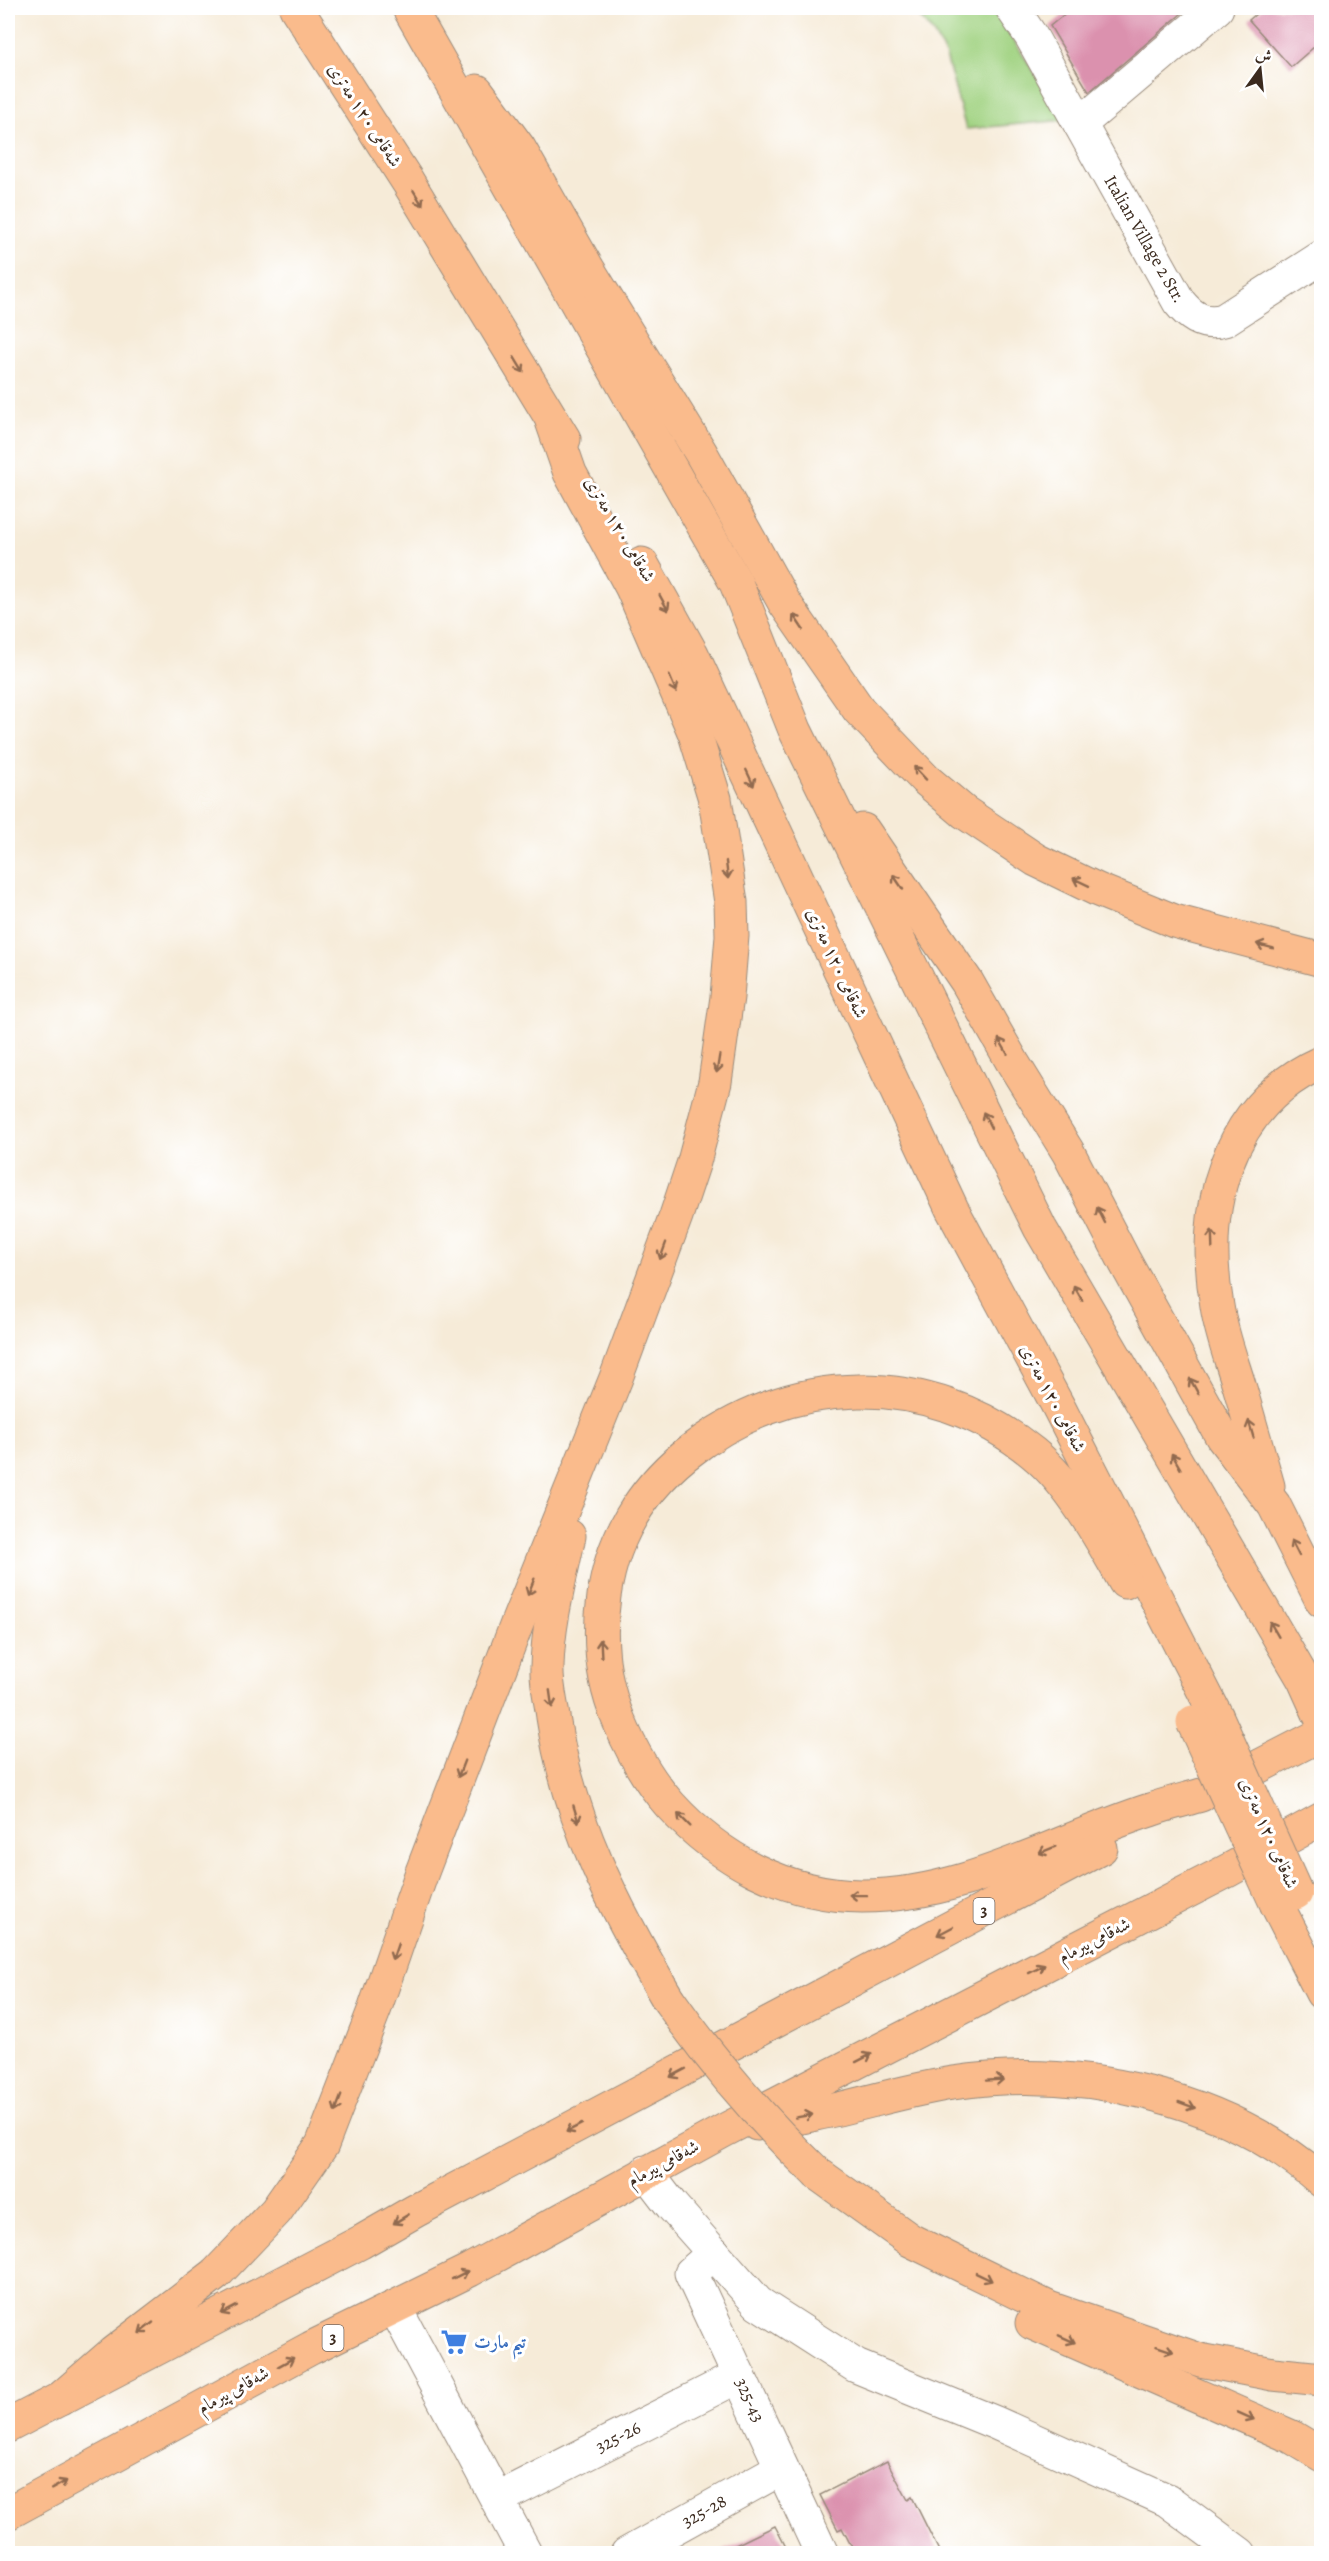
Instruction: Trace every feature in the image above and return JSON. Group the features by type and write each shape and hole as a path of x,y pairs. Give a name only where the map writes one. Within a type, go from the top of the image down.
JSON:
{"highway":[{"name":"شەقامی ١٢٠ مەتری","path":"296,8 408,182 552,421 625,533 692,654 952,1209 1058,1406 1205,1718 1287,1899 1322,1950"},
{"path":"409,8 736,583 795,730 1040,1228 1304,1680 1322,1720"},
{"path":"416,8 519,148 588,269 701,453 784,602 859,710 925,779 964,812 1036,860 1098,890 1174,921 1322,960"},
{"path":"60,2399 112,2353 216,2274 276,2211 322,2145 375,2008 422,1872 509,1643 586,1455 672,1226 699,1144 715,1082 723,1034 732,936 731,902 715,799 695,734 632,588 570,473 552,421"},
{"path":"795,730 967,982 1013,1063 1068,1152 1125,1262 1222,1437 1274,1505 1322,1600"},
{"path":"1274,1505 1217,1306 1211,1232 1223,1172 1244,1128 1274,1091 1322,1062"},
{"path":"1201,1796 1149,1810 1011,1864 934,1887 896,1894 861,1896 814,1891 767,1877 720,1850 696,1832 657,1790 633,1754 613,1707 602,1658 603,1604 615,1547 624,1528 649,1491 674,1464 716,1431 768,1406 792,1398 849,1391 880,1392 949,1406 977,1418 1036,1455 1060,1483 1083,1513 1205,1718"},
{"path":"586,1455 552,1617 546,1669 555,1725 578,1821 616,1906 668,1999 699,2044 780,2138 818,2174 910,2240 1049,2308 1200,2360 1274,2374 1322,2379"},
{"name":"3","path":"8,2426 1322,1734"},
{"name":"شەقامی پیرمام","path":"8,2513 311,2348 395,2308 725,2130 1218,1876 1322,1819"},
{"path":"1287,1899 1322,1993"},
{"path":"725,2130 816,2114 899,2093 955,2083 1010,2079 1076,2082 1132,2090 1175,2100 1224,2118 1270,2144 1322,2181"},
{"path":"861,2207 932,2270 984,2302 1292,2437 1322,2455"}],"street":[{"name":"Italian Village 2 Str.","path":"1012,8 1080,124 1179,302 1194,317 1206,322 1224,320 1322,257"},
{"path":"1080,124 1217,8"},
{"path":"646,2172 672,2206 758,2303 856,2366 996,2423 1167,2500 1240,2553"},
{"name":"325-43","path":"714,2253 691,2273 780,2469 822,2553"},
{"path":"395,2308 526,2553"},
{"name":"325-26","path":"497,2499 739,2376"},
{"name":"325-28","path":"627,2553 780,2469"}],"green space":[{"path":"912,8 993,8 1065,120 966,129 946,56 933,33"}],"building":[{"path":"1072,8 1188,8 1089,92 1050,26"},
{"path":"1263,8 1322,8 1322,40 1291,67 1249,20"},
{"path":"887,2461 908,2500 912,2497 940,2553 855,2553 842,2528 838,2530 820,2495"},
{"path":"775,2526 789,2553 719,2553"}],"place":[{"name":"تيم مارت","path":"454,2342"}]}
